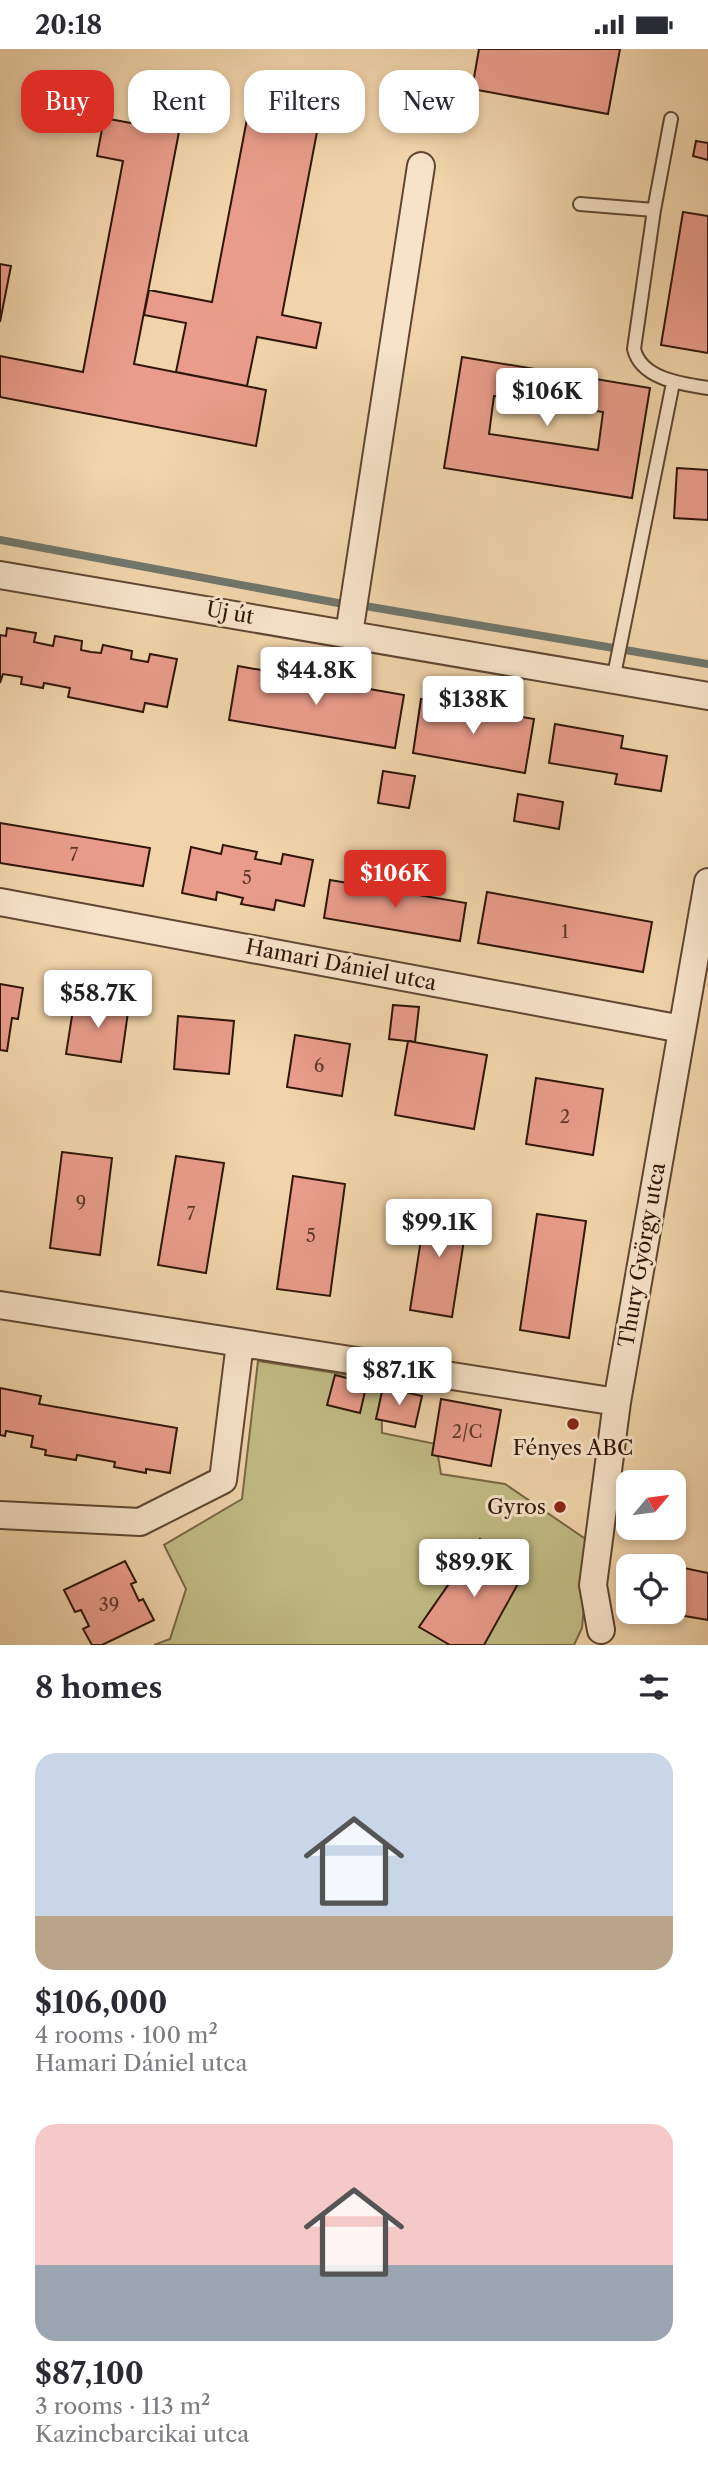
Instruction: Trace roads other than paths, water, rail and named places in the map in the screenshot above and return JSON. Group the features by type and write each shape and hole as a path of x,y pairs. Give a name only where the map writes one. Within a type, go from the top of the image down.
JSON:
{"street":[{"path":"349,634 421,166"},
{"name":"Új út","path":"0,575 349,634 615,670 708,696"},
{"name":"Thury György utca","path":"601,1630 593,1585 617,1402 708,882"},
{"name":"Hamari Dániel utca","path":"0,902 682,1029"},
{"path":"0,1305 617,1402"},
{"path":"0,1515 141,1522 223,1480 240,1343"}],"lane":[{"path":"671,119 654,210 634,349 637,359 648,369 673,383 708,388"},
{"path":"580,204 654,210"},
{"path":"615,670 673,383"}],"waterway":[{"path":"0,540 338,603"},
{"path":"365,606 708,664"}],"place":[{"name":"Fényes ABC","path":"573,1424"},
{"name":"Gyros","path":"560,1507"}]}
